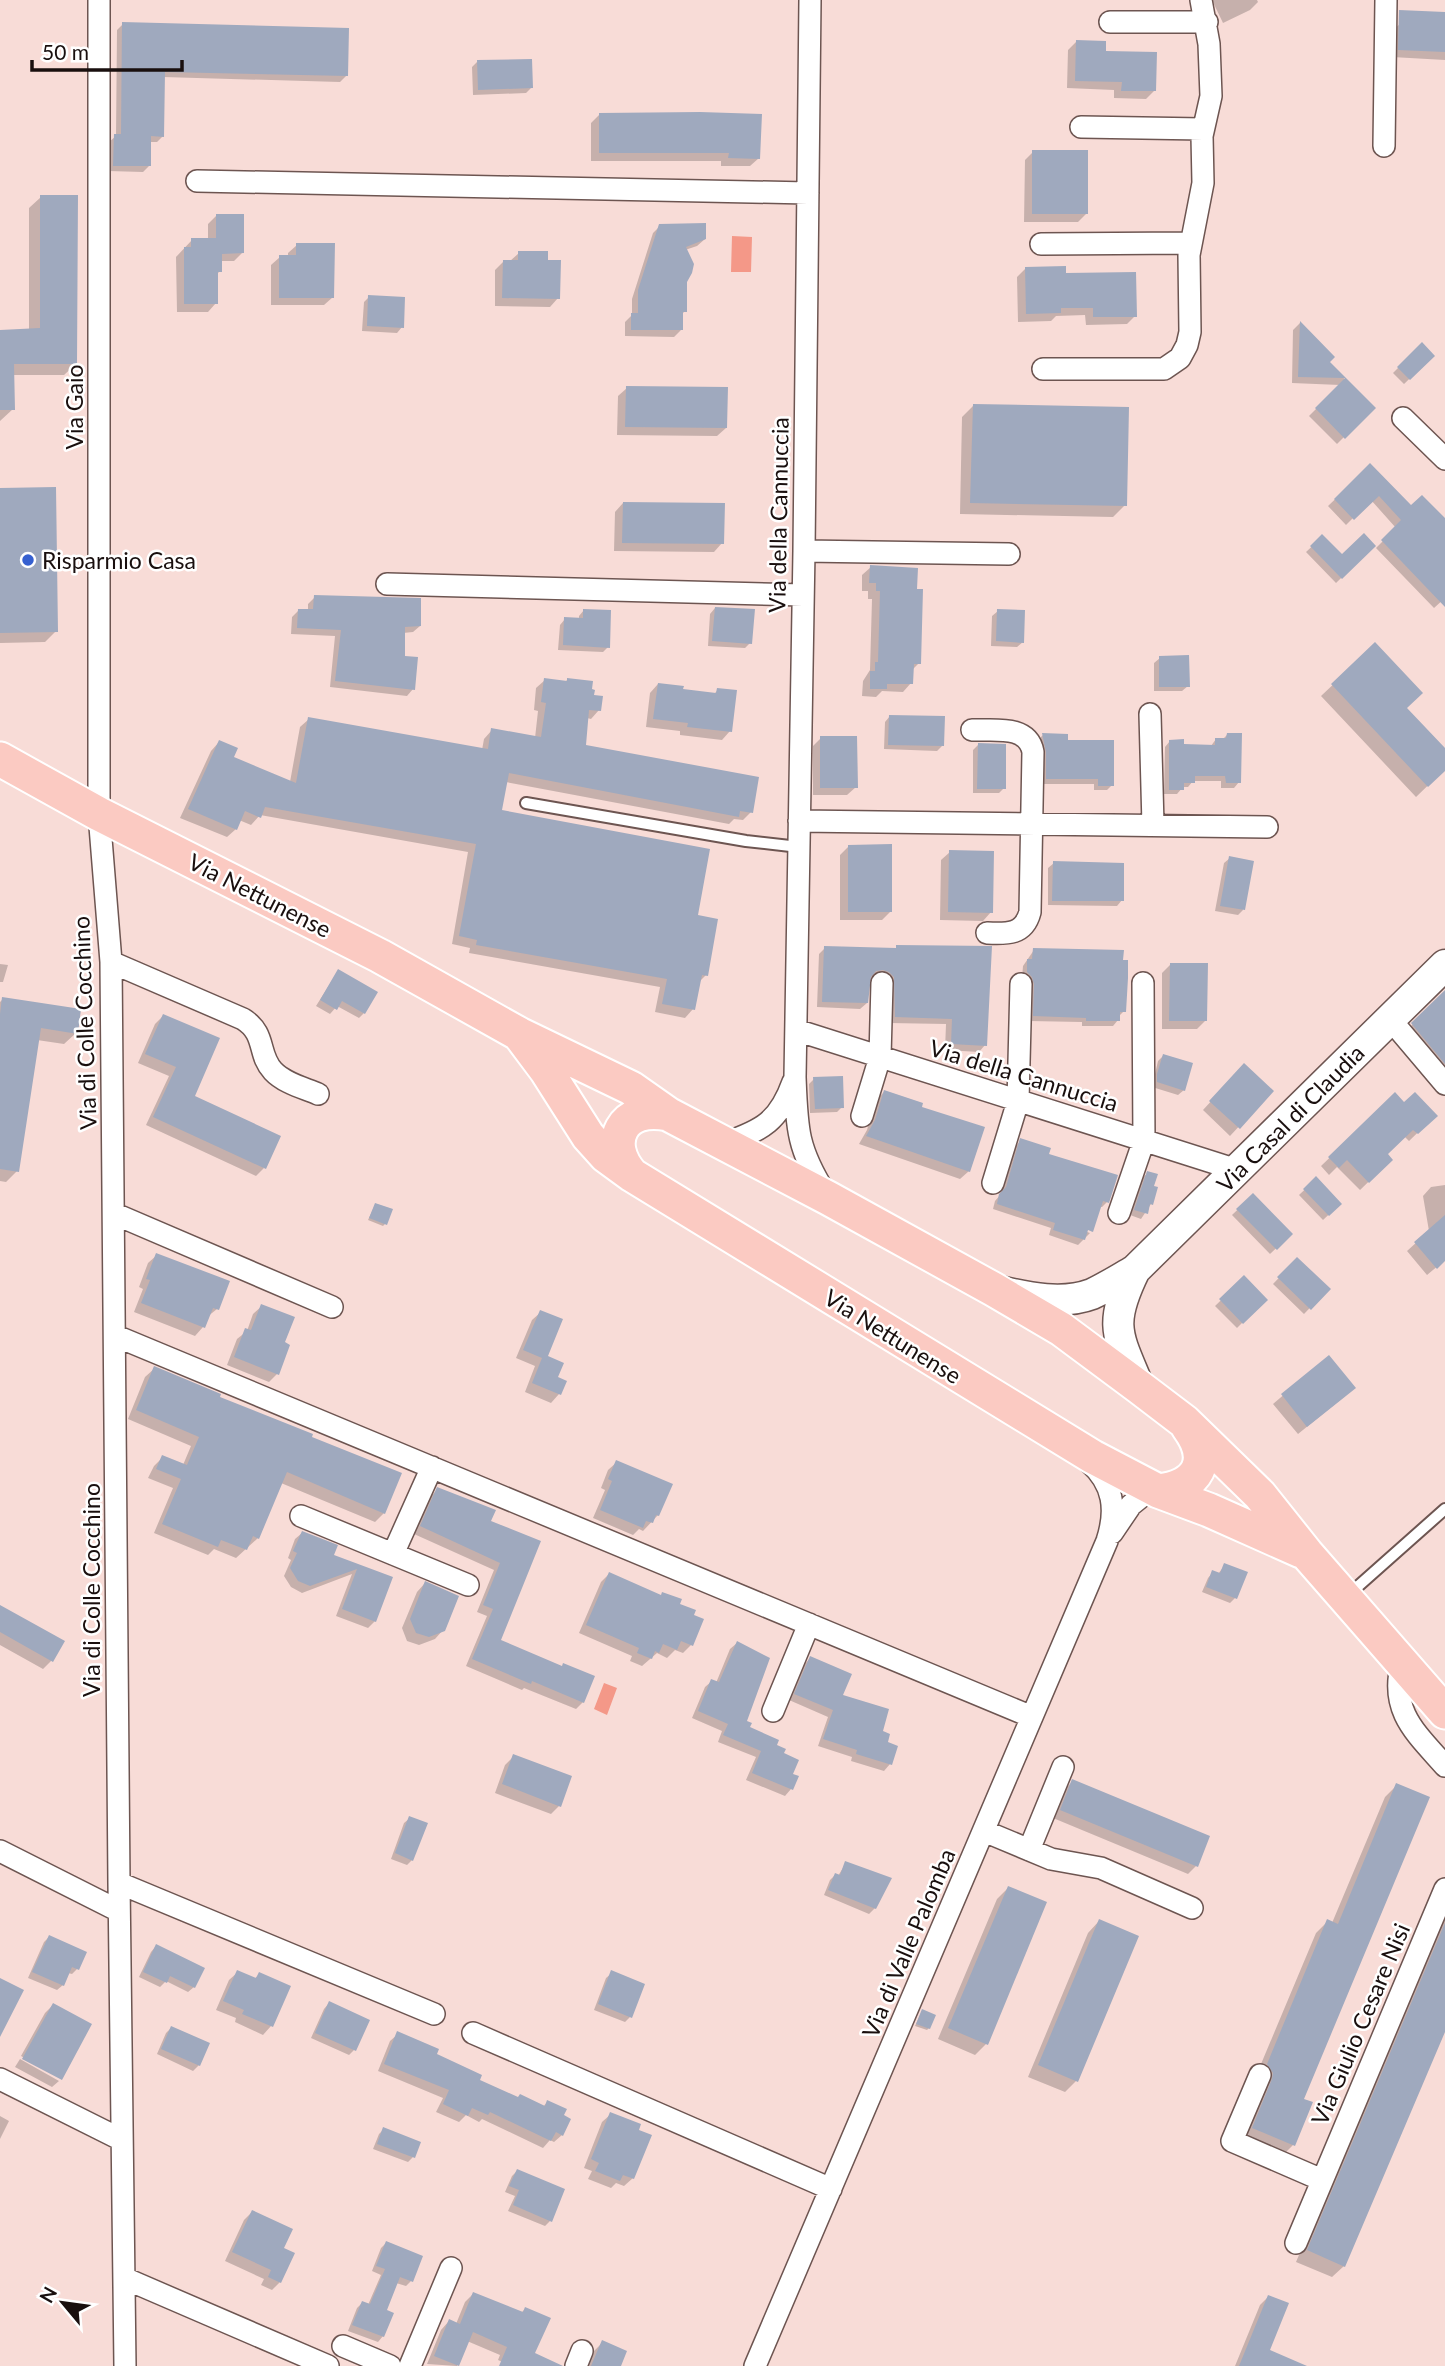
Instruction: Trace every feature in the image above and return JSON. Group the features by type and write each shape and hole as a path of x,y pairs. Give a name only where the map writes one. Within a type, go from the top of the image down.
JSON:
{"main road":[{"name":"Via Nettunense","path":"0,759 99,814 380,956 519,1034 639,1092 668,1114 828,1198 1061,1329 1185,1422 1260,1495 1307,1554 1445,1712"},
{"name":"Via Nettunense","path":"519,1034 546,1070 588,1136 606,1156 632,1175 1053,1435 1155,1489 1307,1554"},
{"path":"632,1175 622,1161 619,1149 625,1123 640,1113 668,1114"},
{"name":"Via Nettunense","path":"1155,1489 1182,1487 1197,1472 1200,1456 1198,1443 1185,1422"}],"street":[{"name":"Via Gaio","path":"99,0 99,814"},
{"name":"Via della Cannuccia","path":"810,0 795,1077 796,1116 801,1146 810,1168 828,1198"},
{"path":"1043,369 1156,370 1170,367 1184,352 1189,340 1190,243 1203,183 1203,129 1211,96 1207,23 1201,0"},
{"path":"1384,146 1386,0"},
{"path":"1110,22 1207,23"},
{"path":"1081,127 1203,129"},
{"path":"198,181 808,193"},
{"path":"1041,244 1190,243"},
{"path":"1403,418 1445,459"},
{"path":"804,551 1009,554"},
{"path":"387,584 803,595"},
{"path":"1150,714 1153,825"},
{"path":"972,730 1021,734 1030,741 1033,751 1029,917 1023,927 1015,932 987,933"},
{"name":"Via di Colle Cocchino","path":"99,814 111,962 125,2366"},
{"path":"799,821 1267,827"},
{"path":"111,962 243,1019 256,1030 267,1063 274,1072 318,1094"},
{"name":"Via Casal di Claudia","path":"993,1289 1030,1297 1075,1299 1099,1290 1135,1270 1445,965"},
{"path":"862,1116 880,1057 881,983"},
{"path":"1119,1213 1144,1140 1143,983"},
{"path":"993,1183 1018,1101 1021,984"},
{"path":"1390,1019 1445,1084"},
{"name":"Via della Cannuccia","path":"796,1030 1237,1170"},
{"name":"Via della Cannuccia","path":"725,1143 756,1132 774,1118 795,1077"},
{"path":"114,1214 332,1307"},
{"name":"Via Casal di Claudia","path":"1135,1270 1119,1305 1118,1327 1139,1387"},
{"path":"116,1336 1032,1717"},
{"name":"Via di Valle Palomba","path":"1053,1435 1090,1462 1105,1480 1113,1502 1107,1541"},
{"path":"393,1554 432,1467"},
{"name":"Via di Valle Palomba","path":"755,2366 1107,1541 1137,1499 1155,1489"},
{"path":"301,1516 468,1585"},
{"path":"773,1711 809,1624"},
{"path":"1402,1663 1398,1685 1405,1716 1411,1727 1445,1766"},
{"path":"1029,1850 1063,1767"},
{"path":"984,1832 1062,1863 1101,1868 1192,1908"},
{"path":"0,1851 119,1911"},
{"path":"119,1883 434,2014"},
{"name":"Via Giulio Cesare Nisi","path":"1296,2243 1445,1889"},
{"path":"473,2033 831,2189"},
{"path":"1260,2075 1232,2141 1322,2180"},
{"path":"0,2079 122,2140"},
{"path":"410,2366 451,2268"},
{"path":"124,2278 328,2366"},
{"path":"343,2346 390,2366"}],"lane":[{"path":"526,803 746,841 799,847"},
{"path":"1345,1598 1445,1509"}],"shaded area":[{"path":"732,236 752,237 751,272 731,272"},
{"path":"604,1683 617,1688 607,1715 594,1709"}],"building":[{"path":"1399,10 1445,12 1445,52 1398,50"},
{"path":"122,22 349,28 348,76 165,72 164,137 151,136 151,166 113,166 114,134 121,134"},
{"path":"1076,40 1106,41 1106,51 1157,52 1156,91 1121,91 1122,82 1075,81"},
{"path":"532,59 533,88 478,90 477,60"},
{"path":"599,113 762,114 760,159 728,158 729,153 599,153"},
{"path":"1032,150 1088,150 1088,214 1032,214"},
{"path":"40,195 78,195 77,364 14,364 15,410 0,410 0,330 40,328"},
{"path":"216,214 244,214 244,253 222,254 222,272 218,272 218,304 184,304 184,247 191,247 191,238 216,238"},
{"path":"706,223 706,239 686,247 694,264 687,282 687,312 683,312 683,330 631,330 631,313 638,313 638,290 659,224"},
{"path":"296,243 335,243 334,298 279,298 279,255 296,255"},
{"path":"518,251 548,251 548,260 561,260 560,299 502,298 503,260 518,260"},
{"path":"1066,266 1066,273 1136,272 1137,317 1093,317 1093,308 1061,308 1061,313 1026,314 1025,267"},
{"path":"368,295 405,297 404,328 367,326"},
{"path":"1300,321 1335,357 1330,362 1376,408 1345,439 1315,408 1345,378 1298,377"},
{"path":"1422,342 1435,356 1410,380 1397,367"},
{"path":"626,386 728,387 727,428 625,427"},
{"path":"973,404 1129,407 1127,506 970,503"},
{"path":"1370,463 1411,505 1422,495 1445,518 1445,607 1381,540 1401,520 1379,496 1354,520 1334,499"},
{"name":"Risparmio Casa","path":"56,487 58,632 0,633 0,488"},
{"path":"623,502 725,503 724,544 622,543"},
{"path":"1364,533 1376,546 1342,579 1310,546 1322,534 1342,554"},
{"path":"870,565 918,568 917,589 923,589 921,664 914,664 913,684 887,684 887,689 870,689 870,671 875,671 875,662 878,662 880,591 876,591 876,583 869,583"},
{"path":"314,595 421,598 421,626 405,627 405,656 418,657 415,690 335,681 341,630 297,628 298,609 313,609"},
{"path":"715,607 755,609 752,644 712,641"},
{"path":"583,609 611,610 610,648 563,645 564,617 583,618"},
{"path":"997,609 1025,610 1024,643 996,641"},
{"path":"1375,642 1423,693 1407,708 1445,748 1445,771 1428,787 1331,684"},
{"path":"1189,655 1190,687 1159,687 1159,656"},
{"path":"544,678 593,681 594,695 603,696 601,711 589,710 586,745 759,777 753,813 740,811 739,817 509,773 502,810 710,849 698,915 718,919 708,976 702,975 695,1010 662,1004 667,979 476,945 477,940 459,936 476,844 265,807 261,818 245,811 237,830 188,809 219,740 238,748 234,757 296,783 308,717 488,749 491,728 541,737 546,703 541,702"},
{"path":"658,683 716,693 717,688 737,690 732,732 687,727 688,723 653,719"},
{"path":"889,715 945,716 944,746 888,745"},
{"path":"1042,733 1068,734 1068,740 1114,740 1114,786 1098,786 1098,779 1046,779 1046,752"},
{"path":"1227,733 1242,733 1241,783 1226,783 1225,776 1195,776 1195,783 1184,783 1184,790 1169,790 1169,740 1184,739 1184,744 1215,745 1215,738 1226,738"},
{"path":"820,736 857,736 858,788 820,788"},
{"path":"978,743 1006,744 1006,789 977,789"},
{"path":"892,844 892,912 848,912 848,845"},
{"path":"949,850 994,851 993,913 948,912"},
{"path":"1229,856 1254,861 1245,910 1220,906"},
{"path":"1053,861 1124,863 1124,901 1052,901"},
{"path":"896,945 992,946 987,1046 951,1044 952,1019 895,1017 894,977 883,970 876,971 871,977 868,1003 822,1002 824,946 896,948"},
{"path":"1033,948 1124,950 1123,960 1128,960 1128,978 1126,1012 1120,1012 1120,1021 1033,1016 1034,984 1027,972 1027,959 1032,959"},
{"path":"1170,963 1208,963 1207,1021 1169,1021"},
{"path":"338,969 378,992 365,1014 342,1001 337,1010 320,1000"},
{"path":"1445,990 1445,1064 1411,1023"},
{"path":"2,997 81,1009 78,1034 41,1028 19,1172 0,1169"},
{"path":"163,1014 220,1038 195,1096 281,1136 266,1169 153,1117 176,1067 145,1054"},
{"path":"1163,1054 1193,1063 1185,1091 1157,1082"},
{"path":"1244,1063 1274,1091 1240,1129 1209,1101"},
{"path":"843,1076 844,1108 815,1109 813,1077"},
{"path":"884,1090 923,1103 922,1107 985,1127 970,1172 866,1136 875,1120"},
{"path":"1395,1092 1404,1102 1415,1092 1438,1116 1418,1134 1413,1130 1388,1154 1393,1160 1369,1183 1347,1160 1339,1168 1328,1157"},
{"path":"1020,1138 1051,1148 1049,1154 1118,1175 1109,1203 1103,1201 1093,1232 1088,1230 1085,1240 1053,1230 1055,1223 997,1204 999,1194 1006,1187"},
{"path":"1147,1171 1158,1174 1154,1186 1158,1187 1148,1214 1134,1210"},
{"path":"1316,1176 1342,1204 1329,1216 1303,1189"},
{"path":"1253,1193 1293,1234 1277,1250 1236,1209"},
{"path":"375,1203 393,1209 387,1225 369,1218"},
{"path":"1445,1215 1445,1261 1437,1269 1414,1242"},
{"path":"156,1253 230,1281 219,1310 213,1308 205,1328 141,1303 150,1280 146,1279"},
{"path":"1297,1257 1331,1289 1311,1310 1277,1277"},
{"path":"1244,1275 1268,1300 1243,1324 1219,1299"},
{"path":"261,1304 295,1317 285,1342 290,1345 279,1375 234,1357 245,1328 251,1330"},
{"path":"540,1310 563,1319 548,1356 564,1363 558,1377 567,1381 561,1395 532,1383 542,1358 523,1350"},
{"path":"1329,1355 1356,1388 1307,1427 1281,1394"},
{"path":"154,1366 221,1394 220,1397 313,1434 312,1437 402,1473 385,1514 287,1472 259,1539 253,1536 247,1550 221,1540 218,1547 162,1524 181,1479 156,1469 162,1455 187,1465 199,1437 136,1410"},
{"path":"616,1460 673,1484 659,1516 656,1515 653,1523 646,1521 643,1528 600,1510 612,1481 608,1479"},
{"path":"437,1487 496,1510 491,1521 541,1541 501,1640 562,1666 563,1663 595,1676 584,1703 472,1659 493,1609 483,1605 500,1563 420,1526"},
{"path":"302,1531 338,1545 334,1555 393,1577 376,1622 342,1609 357,1569 310,1586 298,1581 290,1568 297,1553 293,1551"},
{"path":"1224,1563 1248,1572 1237,1599 1206,1587 1212,1570 1220,1573"},
{"path":"609,1572 661,1595 662,1592 682,1599 680,1604 696,1610 694,1615 704,1619 693,1646 681,1641 677,1650 663,1644 659,1653 655,1651 652,1659 637,1653 639,1648 586,1625"},
{"path":"425,1581 459,1596 445,1631 429,1637 416,1633 410,1619"},
{"path":"0,1605 65,1641 53,1662 0,1632"},
{"path":"737,1641 770,1658 747,1721 752,1723 750,1727 779,1740 777,1745 786,1749 784,1753 799,1760 793,1774 799,1776 793,1790 752,1773 761,1751 723,1735 728,1724 698,1711 711,1679 719,1682"},
{"path":"810,1656 852,1674 843,1695 889,1709 883,1731 890,1734 888,1742 898,1746 892,1765 856,1754 857,1750 823,1739 833,1710 794,1694"},
{"path":"513,1754 572,1776 561,1807 502,1784"},
{"path":"1072,1779 1210,1836 1198,1867 1060,1810"},
{"path":"1396,1783 1430,1797 1304,2099 1313,2102 1295,2146 1252,2128 1272,2079 1273,2073 1267,2064 1327,1919 1338,1924"},
{"path":"409,1816 428,1823 413,1861 395,1853"},
{"path":"845,1861 892,1878 876,1909 828,1890 835,1873 840,1875"},
{"path":"1008,1886 1047,1902 988,2045 948,2028"},
{"path":"1099,1919 1139,1936 1078,2082 1038,2065"},
{"path":"1445,1923 1445,2032 1345,2267 1307,2250"},
{"path":"49,1935 87,1952 79,1970 72,1967 64,1986 32,1972"},
{"path":"156,1944 205,1968 195,1988 170,1976 167,1983 143,1972"},
{"path":"237,1970 256,1978 259,1972 291,1986 273,2027 242,2014 244,2010 223,2001"},
{"path":"611,1970 645,1984 632,2018 598,2004"},
{"path":"0,1978 24,1990 0,2037"},
{"path":"329,2001 370,2020 356,2051 315,2033"},
{"path":"53,2003 92,2024 62,2080 22,2059"},
{"path":"922,2009 936,2015 930,2029 916,2024"},
{"path":"171,2026 210,2043 200,2066 161,2049"},
{"path":"397,2031 439,2049 437,2054 482,2075 480,2080 545,2106 547,2100 567,2109 564,2115 571,2119 563,2136 556,2132 551,2141 490,2112 488,2115 472,2108 468,2116 443,2104 449,2090 384,2064"},
{"path":"610,2112 641,2124 639,2130 652,2135 634,2179 623,2175 620,2181 595,2171 599,2163 591,2159"},
{"path":"383,2127 421,2142 415,2158 377,2144"},
{"path":"517,2169 565,2189 552,2222 513,2205 519,2190 509,2186"},
{"path":"252,2210 293,2229 284,2248 295,2253 281,2283 268,2277 271,2270 232,2252"},
{"path":"386,2241 423,2256 413,2282 400,2277 387,2310 394,2313 384,2337 352,2325 362,2301 370,2304 385,2269 376,2266"},
{"path":"473,2292 523,2312 525,2307 551,2318 535,2353 563,2366 499,2366 507,2347 473,2332 459,2366 434,2356 449,2319 460,2324"},
{"path":"1268,2295 1289,2303 1270,2350 1307,2366 1239,2366"},
{"path":"602,2340 627,2351 621,2366 591,2366"}],"place":[{"name":"Risparmio Casa","path":"28,560"}]}
